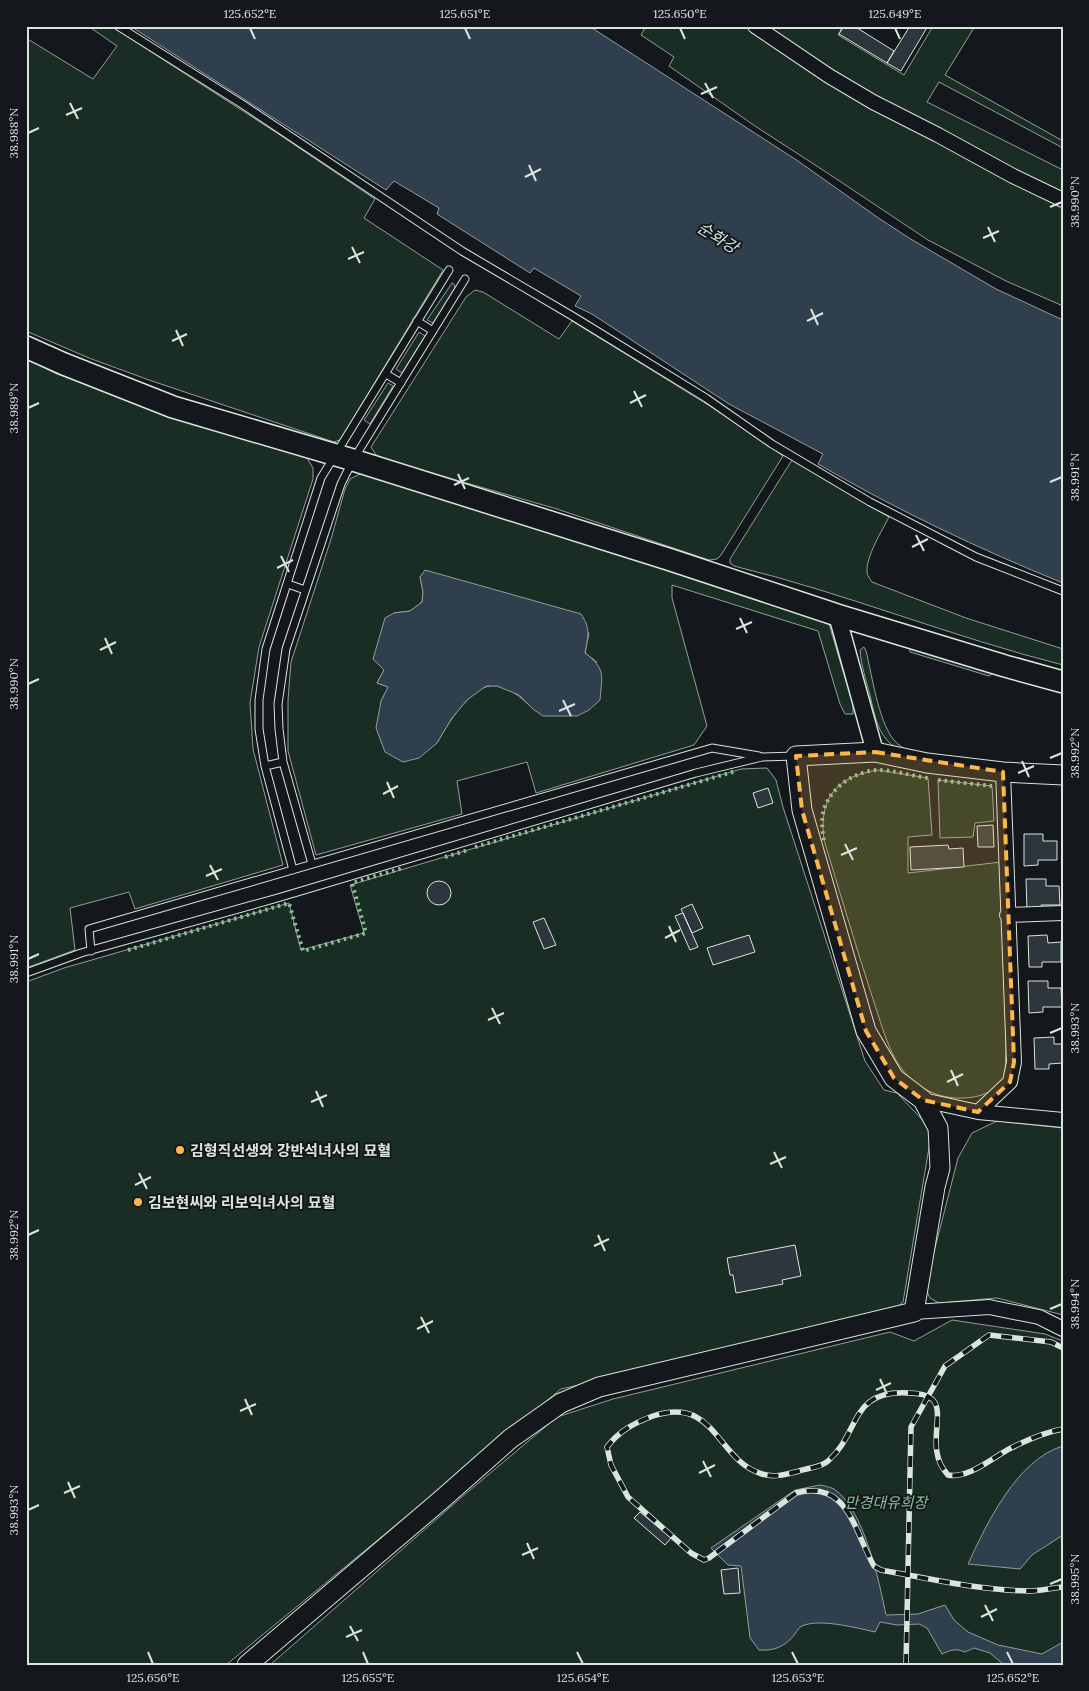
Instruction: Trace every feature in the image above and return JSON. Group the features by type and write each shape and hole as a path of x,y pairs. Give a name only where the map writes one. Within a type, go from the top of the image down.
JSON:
{"main road":[{"path":"26,348 173,407 345,458 671,560 837,615 1063,682"},
{"path":"246,1665 510,1439 561,1403 599,1387 914,1312 935,1187 940,1168 938,1128 924,1100 894,1078 866,1031 802,810 796,756 875,752 927,763 1003,772 1063,775"}],"street":[{"path":"755,26 829,76 872,102 1063,200"},
{"path":"837,615 875,752"},
{"path":"978,1112 1010,1082 1014,1062 1003,772"},
{"path":"1008,915 1063,913"},
{"path":"924,1100 978,1112 1063,1120"},
{"path":"914,1312 989,1307 1039,1317 1063,1329"}],"lane":[{"path":"118,26 242,104 462,250 706,398 772,444 870,502 976,558 1063,591"},
{"path":"312,864 283,762 278,728 278,704 286,649 341,484 345,458 386,374 449,270"},
{"path":"293,870 265,766 259,729 258,700 266,649 321,478 345,458 401,383 465,279"},
{"path":"417,321 433,331"},
{"path":"386,374 401,383"},
{"path":"288,584 305,590"},
{"path":"91,950 89,929 712,748 762,756 796,756"},
{"path":"26,973 91,950 281,897 696,773 762,756"},
{"path":"265,766 283,762"}],"highlighted area":[{"path":"875,752 1003,772 1014,1062 1010,1082 978,1112 923,1100 894,1078 866,1031 802,810 796,756"}],"green space":[{"path":"88,26 111,26 375,199 364,218 443,270 340,440 334,442 149,380 89,358 26,331 26,38 93,79 117,46"},
{"path":"646,26 746,26 803,65 1063,205 1063,306 1006,281 928,240 755,126 669,66 674,57 641,35"},
{"path":"762,26 843,26 838,35 904,75 933,26 975,26 945,75 1063,141 1063,148 939,82 927,102 1063,170 1063,194 1032,180 828,70"},
{"path":"452,283 455,288 433,323 427,320"},
{"path":"475,290 483,292 559,339 572,321 731,419 783,456 717,559 709,560 557,509 390,461 376,455 371,447 466,297"},
{"path":"419,332 425,336 402,373 396,369"},
{"path":"26,359 57,374 307,458 313,468 313,479 259,647 250,703 253,749 283,865 135,909 129,892 70,908 75,950 26,968"},
{"path":"388,383 393,386 370,424 364,420"},
{"path":"792,460 889,517 875,544 867,566 867,573 872,582 966,618 1063,649 1063,665 980,642 817,589 734,566 730,563 730,559"},
{"path":"360,474 366,474 822,618 829,624 853,705 853,714 845,714 840,704 818,631 672,585 672,598 707,726 694,745 536,793 527,762 457,781 462,814 316,855 288,751 288,700 291,662 331,539 345,489 350,479","holes":["420,577 589,633 585,653 597,662 533,709 508,689 488,686 470,697 454,716 437,743 381,701 389,687 377,683 384,670 394,613 410,611 422,602 423,592"]},
{"path":"864,647 879,709 893,739 913,753 926,757 993,763 993,766 933,761 904,752 892,745 883,735 875,716 861,661 860,650"},
{"path":"912,647 991,671 992,674 989,676 910,652"},
{"path":"767,768 776,780 865,1061 884,1090 897,1093 932,1130 903,1302 888,1315 561,1389 226,1665 26,1665 26,982 64,968 289,903 301,950 364,933 350,885 741,769"},
{"path":"878,770 928,778 932,835 908,837 908,873 1001,862 1007,1014 1005,1076 993,1090 976,1097 953,1098 935,1094 912,1080 899,1065 890,1049 870,990 824,840 824,812 833,791 851,778"},
{"path":"938,780 992,786 994,821 975,823 973,837 940,838"},
{"path":"997,1121 1063,1128 1063,1315 997,1298 939,1303 930,1298 925,1287 958,1158 972,1133"},
{"name":"만경대유희장","path":"952,1320 1045,1334 1063,1341 1063,1665 270,1665 463,1496 557,1417 613,1399 890,1332 914,1341"}],"water":[{"name":"순화강","path":"130,26 589,26 798,161 909,238 996,289 1063,320 1063,583 1000,557 939,528 818,464 823,454 729,404 592,314 575,306 581,296 534,268 530,273 437,214 439,208 394,181 386,190"},
{"path":"425,570 581,614 587,628 588,637 585,653 600,668 602,678 600,700 589,710 577,716 543,716 519,695 497,686 486,686 467,700 452,718 437,743 419,758 403,762 385,752 376,728 381,701 388,687 377,683 384,670 373,659 385,618 394,613 410,611 422,602 423,592 420,577"},
{"path":"1063,1446 1063,1535 1032,1555 1020,1569 968,1564 994,1513 1017,1479 1031,1464 1046,1453"},
{"path":"820,1485 834,1489 845,1499 854,1512 869,1547 886,1615 918,1614 945,1605 954,1620 968,1632 998,1645 1042,1654 1063,1642 1063,1665 1004,1665 990,1653 974,1648 965,1652 953,1650 942,1654 927,1628 919,1624 897,1625 880,1622 875,1632 838,1624 809,1624 800,1627 783,1645 770,1650 759,1650 750,1638 741,1566 728,1565 711,1548 795,1490"}],"building":[{"path":"844,26 854,26 894,51 887,63 839,34"},
{"path":"910,26 928,26 901,71 887,63"},
{"path":"768,788 773,803 758,808 753,793"},
{"path":"993,825 994,847 978,847 977,826"},
{"path":"1024,834 1043,834 1043,841 1057,841 1057,860 1038,860 1038,865 1024,866"},
{"path":"948,845 949,849 963,848 964,867 911,870 910,847"},
{"path":"1026,879 1046,879 1046,886 1059,886 1060,905 1041,905 1041,910 1027,911"},
{"path":"439,881 448,884 451,893 448,902 439,905 430,902 427,893 430,884"},
{"path":"692,904 703,928 692,933 681,909"},
{"path":"683,913 698,947 690,950 675,916"},
{"path":"544,918 556,945 544,949 533,922"},
{"path":"749,935 755,952 713,965 707,948"},
{"path":"1047,935 1048,943 1061,942 1061,962 1042,962 1042,967 1029,967 1028,936"},
{"path":"1028,981 1048,981 1048,988 1061,988 1062,1007 1043,1007 1043,1012 1029,1013"},
{"path":"1054,1037 1054,1044 1063,1044 1063,1063 1049,1064 1049,1069 1035,1069 1034,1038"},
{"path":"795,1245 801,1276 782,1280 783,1284 736,1293 733,1275 730,1275 727,1258"},
{"path":"640,1512 671,1538 665,1545 634,1518"},
{"path":"738,1568 740,1593 724,1594 721,1570"}],"railway":[{"path":"906,1665 911,1427 945,1366 989,1335 1051,1342 1063,1348"},
{"path":"1063,1429 1030,1439 972,1471 964,1474 948,1475 937,1455 936,1406 933,1400 925,1395 908,1393 889,1394 875,1398 865,1406 838,1450 825,1463 781,1475 762,1474 747,1467 734,1456 703,1421 690,1414 674,1412 653,1416 622,1432 607,1447 611,1465 628,1497 691,1553 704,1560 796,1493 813,1491 827,1494 838,1501 847,1511 874,1566 881,1570 991,1589 1036,1591 1063,1587"}],"hedge":[{"path":"824,840 822,817 827,801 838,787 853,777 861,773 878,770 928,778"},
{"path":"475,847 736,771"},
{"path":"938,780 992,786"},
{"path":"445,857 468,850"},
{"path":"128,950 289,903 303,951 366,933 352,883 403,868"}],"place":[{"name":"김형직선생와 강반석녀사의 묘혈","path":"180,1150"},
{"name":"김보현씨와 리보익녀사의 묘혈","path":"138,1202"}]}
